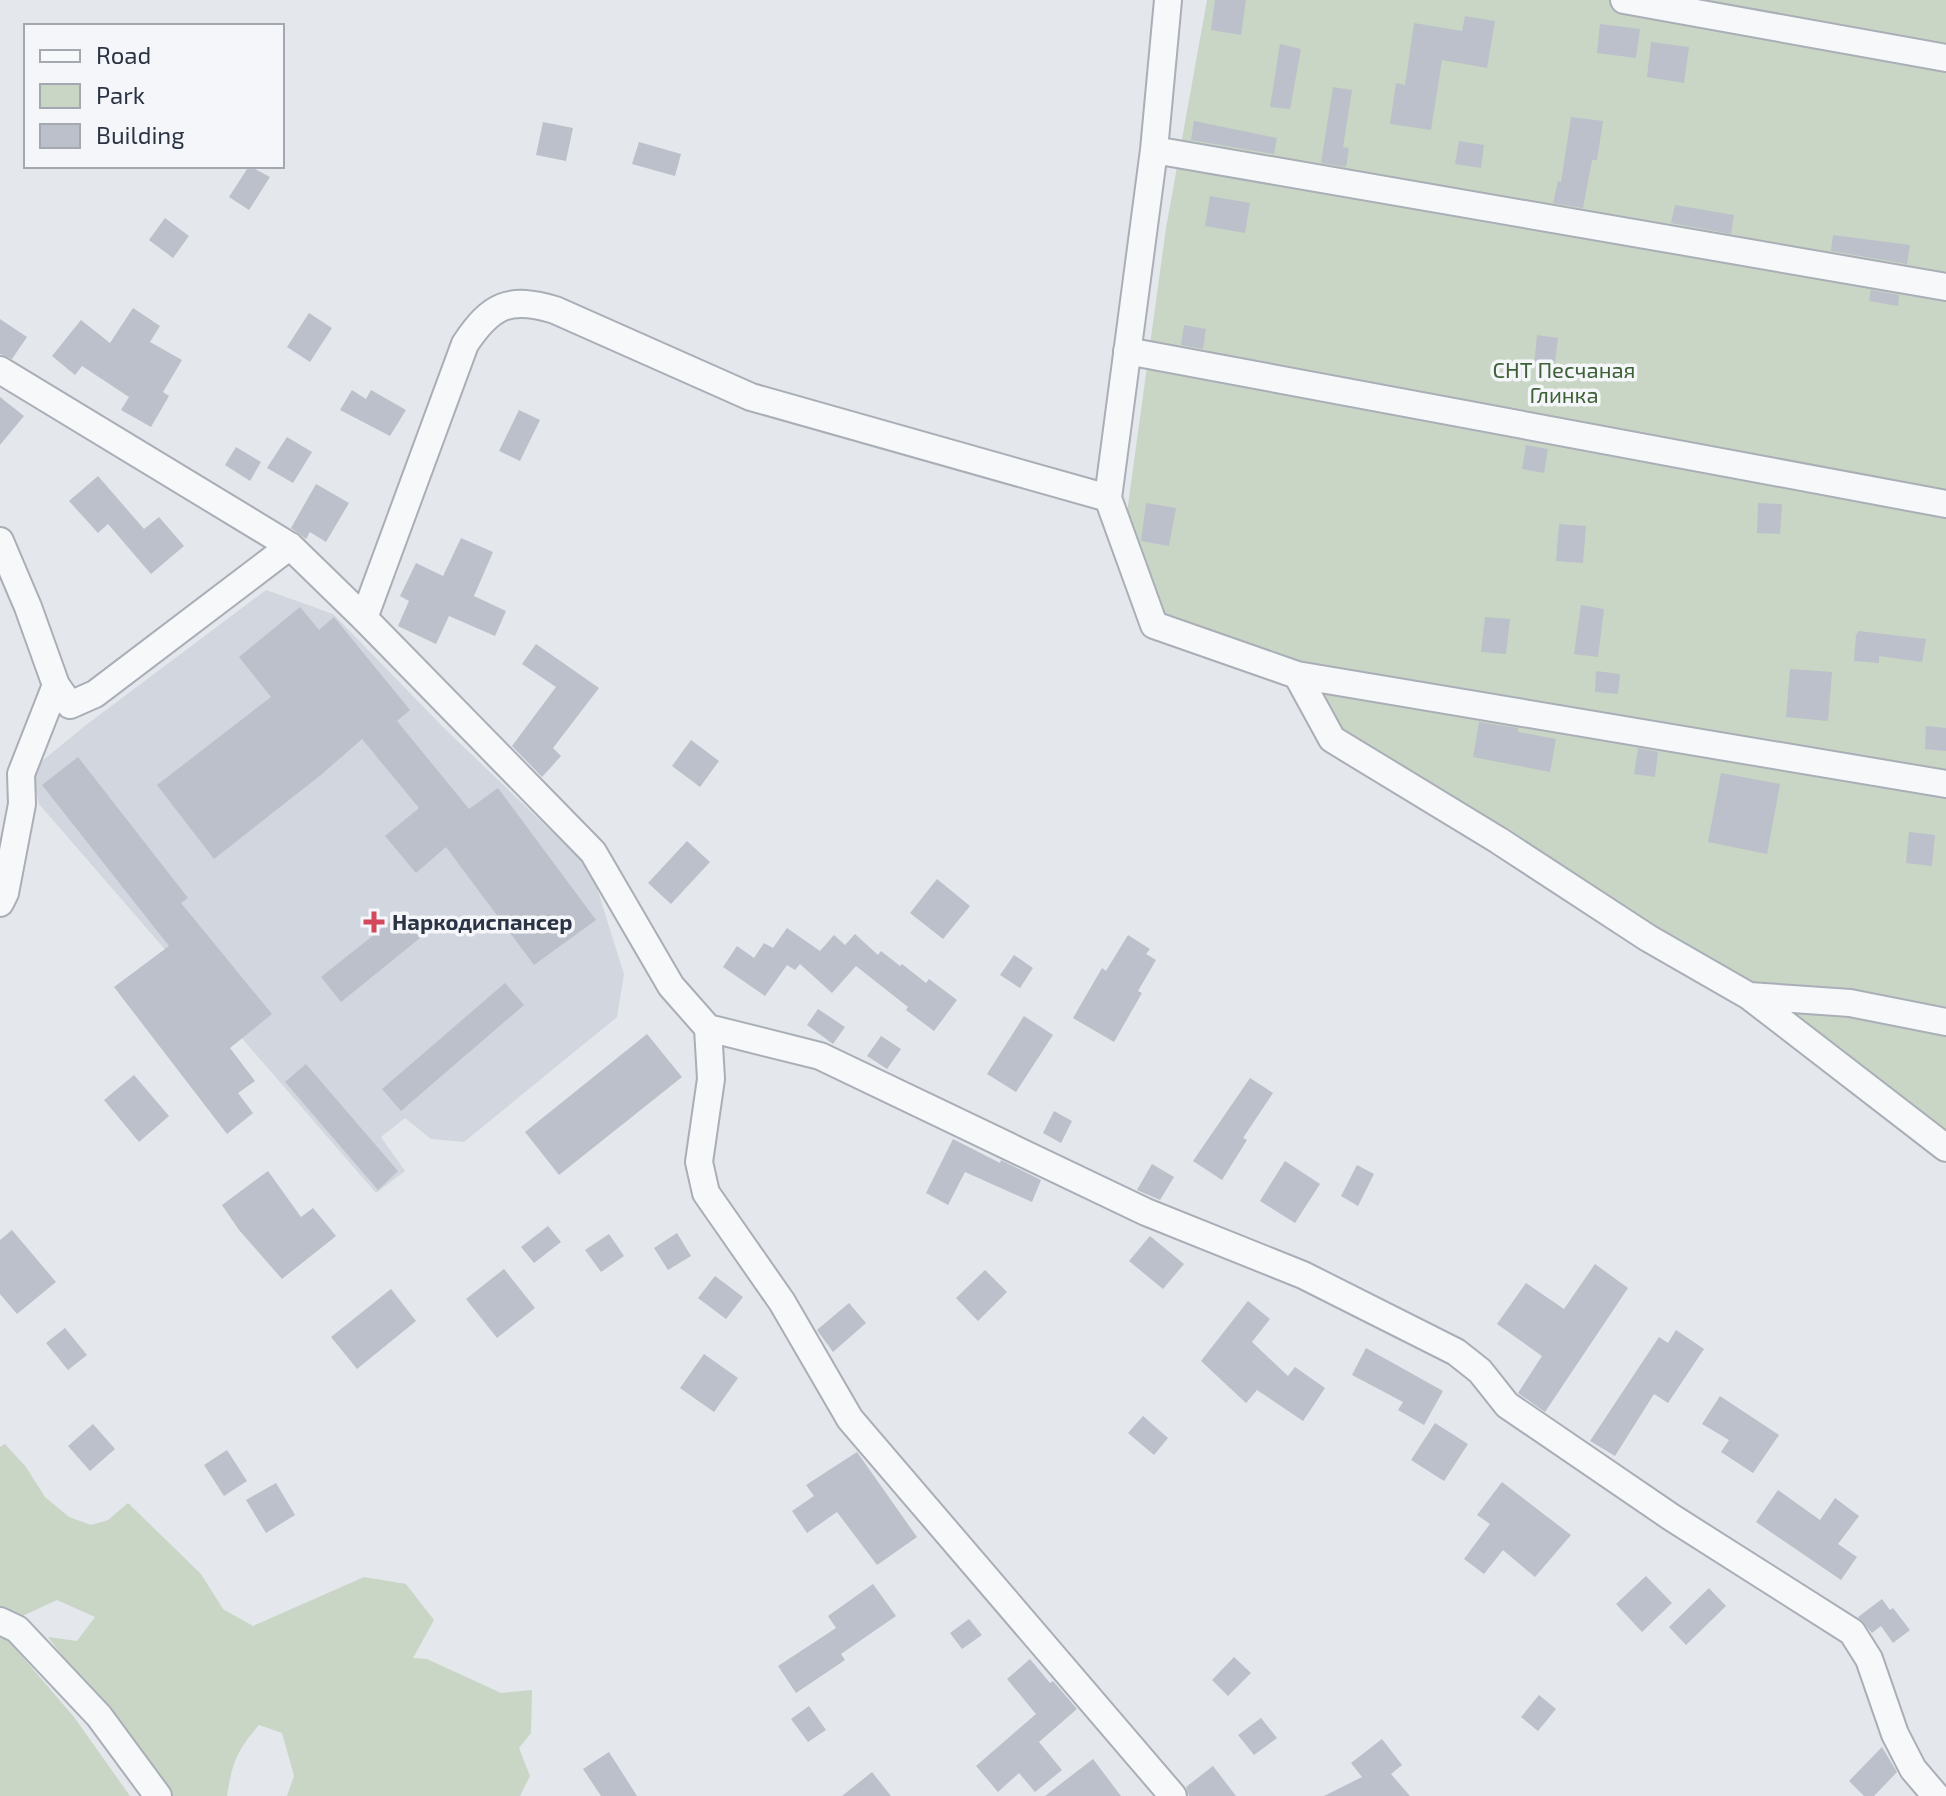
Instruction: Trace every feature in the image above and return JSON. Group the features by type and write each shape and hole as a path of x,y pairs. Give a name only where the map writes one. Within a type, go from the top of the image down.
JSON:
{"street":[{"path":"1168,0 1154,150 1108,498 1154,625 1297,675 1946,784"},
{"path":"1624,0 1946,58"},
{"path":"1154,150 1946,287"},
{"path":"364,618 465,344 480,323 495,310 515,303 536,304 555,310 751,397 1108,498"},
{"path":"1127,351 1946,504"},
{"path":"0,370 290,546 593,852 671,986 708,1028 820,1056 1146,1212 1303,1275 1456,1352 1480,1371 1507,1405 1671,1517 1852,1632 1869,1659 1895,1734 1913,1769 1936,1796"},
{"path":"0,541 56,685 70,705 95,694 290,546"},
{"path":"1297,675 1332,739 1498,840 1648,938 1749,996 1946,1148"},
{"path":"0,903 5,893 22,804 21,774 56,685"},
{"path":"1749,996 1850,1003 1946,1022"},
{"path":"708,1028 711,1079 699,1162 706,1193 782,1302 850,1419 1173,1796"},
{"path":"0,1621 17,1629 99,1716 158,1796"}],"shaded area":[{"name":"Наркодиспансер","path":"266,590 333,614 446,730 591,869 624,974 617,1017 464,1142 431,1139 405,1118 381,1137 405,1171 376,1193 39,804 31,770"}],"green space":[{"name":"СНТ Песчаная Глинка","path":"1207,0 1946,0 1946,1135 1336,731 1303,662 1162,615 1126,520 1166,228"},
{"path":"5,1444 26,1467 45,1497 69,1517 91,1525 108,1520 128,1503 201,1574 223,1609 253,1626 364,1577 406,1584 434,1620 413,1658 427,1659 501,1693 532,1690 531,1733 519,1748 530,1776 520,1796 287,1796 294,1776 282,1733 259,1725 237,1758 227,1796 172,1796 124,1729 94,1698 48,1637 77,1641 95,1617 57,1600 16,1619 0,1606 0,1447"},
{"path":"0,1638 8,1640 74,1717 130,1796 0,1796"}],"building":[{"path":"1215,0 1246,0 1241,35 1211,30"},
{"path":"1465,16 1495,21 1487,68 1442,60 1431,130 1390,124 1396,83 1405,85 1414,23 1462,31"},
{"path":"1600,24 1640,29 1636,58 1597,53"},
{"path":"1651,42 1689,47 1684,83 1647,77"},
{"path":"1280,44 1301,49 1290,109 1270,107"},
{"path":"1333,87 1352,90 1343,147 1349,148 1346,167 1321,163"},
{"path":"1571,117 1603,121 1597,160 1592,160 1583,208 1553,203 1558,181 1561,182"},
{"path":"1194,121 1277,138 1274,154 1191,140"},
{"path":"543,122 573,128 566,161 536,155"},
{"path":"1459,141 1484,145 1481,168 1455,164"},
{"path":"639,142 681,154 675,176 632,164"},
{"path":"248,168 270,177 249,210 229,197"},
{"path":"1210,196 1250,203 1245,233 1205,226"},
{"path":"1675,205 1734,215 1731,234 1671,223"},
{"path":"165,218 189,236 173,258 149,240"},
{"path":"1833,235 1910,245 1907,264 1831,251"},
{"path":"1871,290 1899,295 1898,306 1869,301"},
{"path":"133,308 160,326 150,342 182,360 163,392 169,396 151,427 121,410 129,397 82,366 75,375 52,356 81,320 110,343"},
{"path":"309,313 332,328 310,362 287,347"},
{"path":"0,319 27,337 12,359 0,354"},
{"path":"1184,325 1206,329 1203,349 1181,345"},
{"path":"1537,335 1558,338 1554,369 1534,367"},
{"path":"352,390 366,399 371,390 406,410 390,436 340,410"},
{"path":"0,397 24,416 0,445"},
{"path":"519,410 540,420 520,461 499,451"},
{"path":"287,437 312,452 293,483 267,468"},
{"path":"1526,445 1548,449 1544,473 1522,469"},
{"path":"236,447 261,462 250,481 225,465"},
{"path":"98,476 144,529 159,517 184,546 151,574 108,524 98,533 69,501"},
{"path":"316,484 349,503 326,542 310,532 306,539 291,528"},
{"path":"1146,503 1176,508 1169,546 1141,541"},
{"path":"1758,503 1782,504 1780,534 1757,533"},
{"path":"1559,524 1586,526 1583,563 1556,561"},
{"path":"461,538 493,552 474,596 506,611 495,636 449,616 436,644 398,626 409,601 400,596 416,563 443,576"},
{"path":"1581,605 1604,609 1598,657 1574,654"},
{"path":"300,607 319,630 334,617 410,710 397,721 469,809 498,788 596,920 534,965 446,847 416,873 385,836 419,808 362,739 214,859 157,785 271,697 239,657"},
{"path":"1485,617 1510,619 1506,654 1481,652"},
{"path":"1859,631 1926,639 1922,662 1879,656 1879,663 1854,661"},
{"path":"536,644 599,688 553,748 561,756 542,777 512,746 556,687 522,664"},
{"path":"1790,669 1832,672 1828,721 1786,717"},
{"path":"1596,671 1620,674 1618,694 1595,692"},
{"path":"1479,722 1518,728 1518,732 1556,739 1550,772 1473,757"},
{"path":"1926,726 1946,728 1946,751 1925,749"},
{"path":"691,740 719,761 700,787 672,766"},
{"path":"1638,748 1658,752 1655,777 1634,774"},
{"path":"78,757 188,898 181,903 272,1014 230,1048 255,1081 238,1093 253,1113 227,1134 114,987 169,946 42,785"},
{"path":"1721,773 1780,784 1767,854 1708,842"},
{"path":"1909,832 1935,835 1932,866 1906,863"},
{"path":"687,841 710,862 671,904 648,883"},
{"path":"937,879 970,906 943,939 910,913"},
{"path":"400,914 420,938 341,1002 321,977"},
{"path":"787,928 820,951 834,935 845,945 855,934 878,955 881,951 926,983 929,979 957,1000 934,1031 856,966 832,993 800,964 795,970 787,965 765,996 723,967 737,946 754,958 764,943 773,948"},
{"path":"1128,935 1150,949 1146,954 1156,960 1138,991 1142,993 1114,1042 1073,1018 1102,968 1106,971"},
{"path":"1014,955 1033,968 1020,988 1000,975"},
{"path":"505,983 524,1005 401,1111 382,1089"},
{"path":"818,1009 845,1027 833,1044 807,1025"},
{"path":"1024,1016 1053,1035 1016,1092 987,1074"},
{"path":"647,1034 682,1077 559,1175 525,1132"},
{"path":"881,1036 901,1049 887,1069 867,1056"},
{"path":"306,1064 398,1171 378,1190 285,1082"},
{"path":"134,1075 169,1116 139,1142 104,1100"},
{"path":"1250,1078 1273,1093 1243,1138 1247,1140 1222,1180 1193,1161"},
{"path":"1054,1111 1072,1121 1061,1143 1043,1133"},
{"path":"953,1139 1041,1180 1032,1202 965,1172 948,1205 926,1193"},
{"path":"1285,1161 1320,1184 1295,1223 1260,1201"},
{"path":"1152,1164 1174,1177 1160,1200 1137,1190"},
{"path":"1357,1165 1374,1174 1358,1206 1341,1196"},
{"path":"268,1171 301,1217 313,1208 336,1236 282,1279 239,1230 222,1205"},
{"path":"548,1226 561,1242 534,1263 521,1247"},
{"path":"12,1230 56,1282 17,1314 0,1294 0,1240"},
{"path":"677,1233 691,1256 668,1270 654,1248"},
{"path":"609,1234 624,1256 601,1272 585,1250"},
{"path":"1150,1236 1184,1264 1163,1289 1129,1261"},
{"path":"1595,1264 1628,1288 1545,1412 1518,1393 1542,1356 1497,1324 1526,1283 1564,1309"},
{"path":"504,1269 535,1308 497,1338 466,1299"},
{"path":"985,1270 1007,1292 978,1321 956,1298"},
{"path":"715,1276 743,1297 726,1319 698,1298"},
{"path":"391,1289 416,1321 357,1369 331,1337"},
{"path":"1248,1301 1270,1319 1252,1342 1288,1376 1295,1367 1325,1388 1303,1421 1257,1390 1246,1403 1201,1361"},
{"path":"849,1303 866,1323 833,1352 817,1330"},
{"path":"65,1328 87,1355 68,1370 46,1343"},
{"path":"1676,1330 1704,1349 1668,1403 1654,1394 1615,1456 1590,1441 1659,1337 1668,1343"},
{"path":"1366,1348 1443,1391 1424,1425 1398,1410 1403,1402 1352,1375"},
{"path":"704,1354 738,1378 714,1412 680,1388"},
{"path":"1720,1396 1779,1435 1753,1473 1721,1452 1729,1440 1702,1424"},
{"path":"1143,1416 1168,1438 1154,1455 1128,1433"},
{"path":"1435,1423 1468,1444 1444,1481 1411,1460"},
{"path":"93,1424 115,1449 90,1471 68,1446"},
{"path":"227,1450 247,1481 224,1496 204,1465"},
{"path":"857,1452 917,1537 877,1565 837,1512 807,1533 792,1511 814,1496 806,1485"},
{"path":"1502,1482 1571,1535 1535,1577 1503,1550 1484,1574 1464,1559 1490,1524 1477,1515"},
{"path":"276,1483 295,1515 266,1533 246,1500"},
{"path":"1778,1490 1820,1520 1835,1498 1859,1516 1838,1544 1857,1557 1841,1580 1756,1522"},
{"path":"1646,1576 1672,1603 1642,1632 1616,1604"},
{"path":"873,1584 896,1616 841,1654 845,1660 796,1693 778,1666 836,1628 828,1616"},
{"path":"1709,1588 1726,1606 1686,1645 1669,1627"},
{"path":"1882,1599 1910,1630 1893,1643 1881,1626 1872,1633 1858,1617"},
{"path":"969,1619 982,1635 962,1649 950,1633"},
{"path":"1234,1657 1251,1673 1228,1696 1212,1680"},
{"path":"1030,1659 1077,1709 1039,1742 1062,1770 1035,1792 1019,1773 998,1792 976,1766 1036,1714 1007,1679"},
{"path":"1539,1695 1556,1709 1538,1731 1521,1717"},
{"path":"809,1706 826,1730 808,1742 791,1719"},
{"path":"1261,1718 1277,1738 1254,1755 1238,1735"},
{"path":"1382,1739 1402,1765 1391,1774 1410,1796 1324,1796 1362,1777 1351,1763"},
{"path":"1882,1747 1897,1772 1874,1796 1864,1796 1849,1781"},
{"path":"609,1752 637,1796 601,1796 583,1769"},
{"path":"1093,1759 1121,1796 1045,1796"},
{"path":"1213,1766 1236,1796 1189,1796 1186,1787"},
{"path":"872,1772 891,1796 842,1796"}],"place":[{"name":"Наркодиспансер","path":"374,922"}]}
